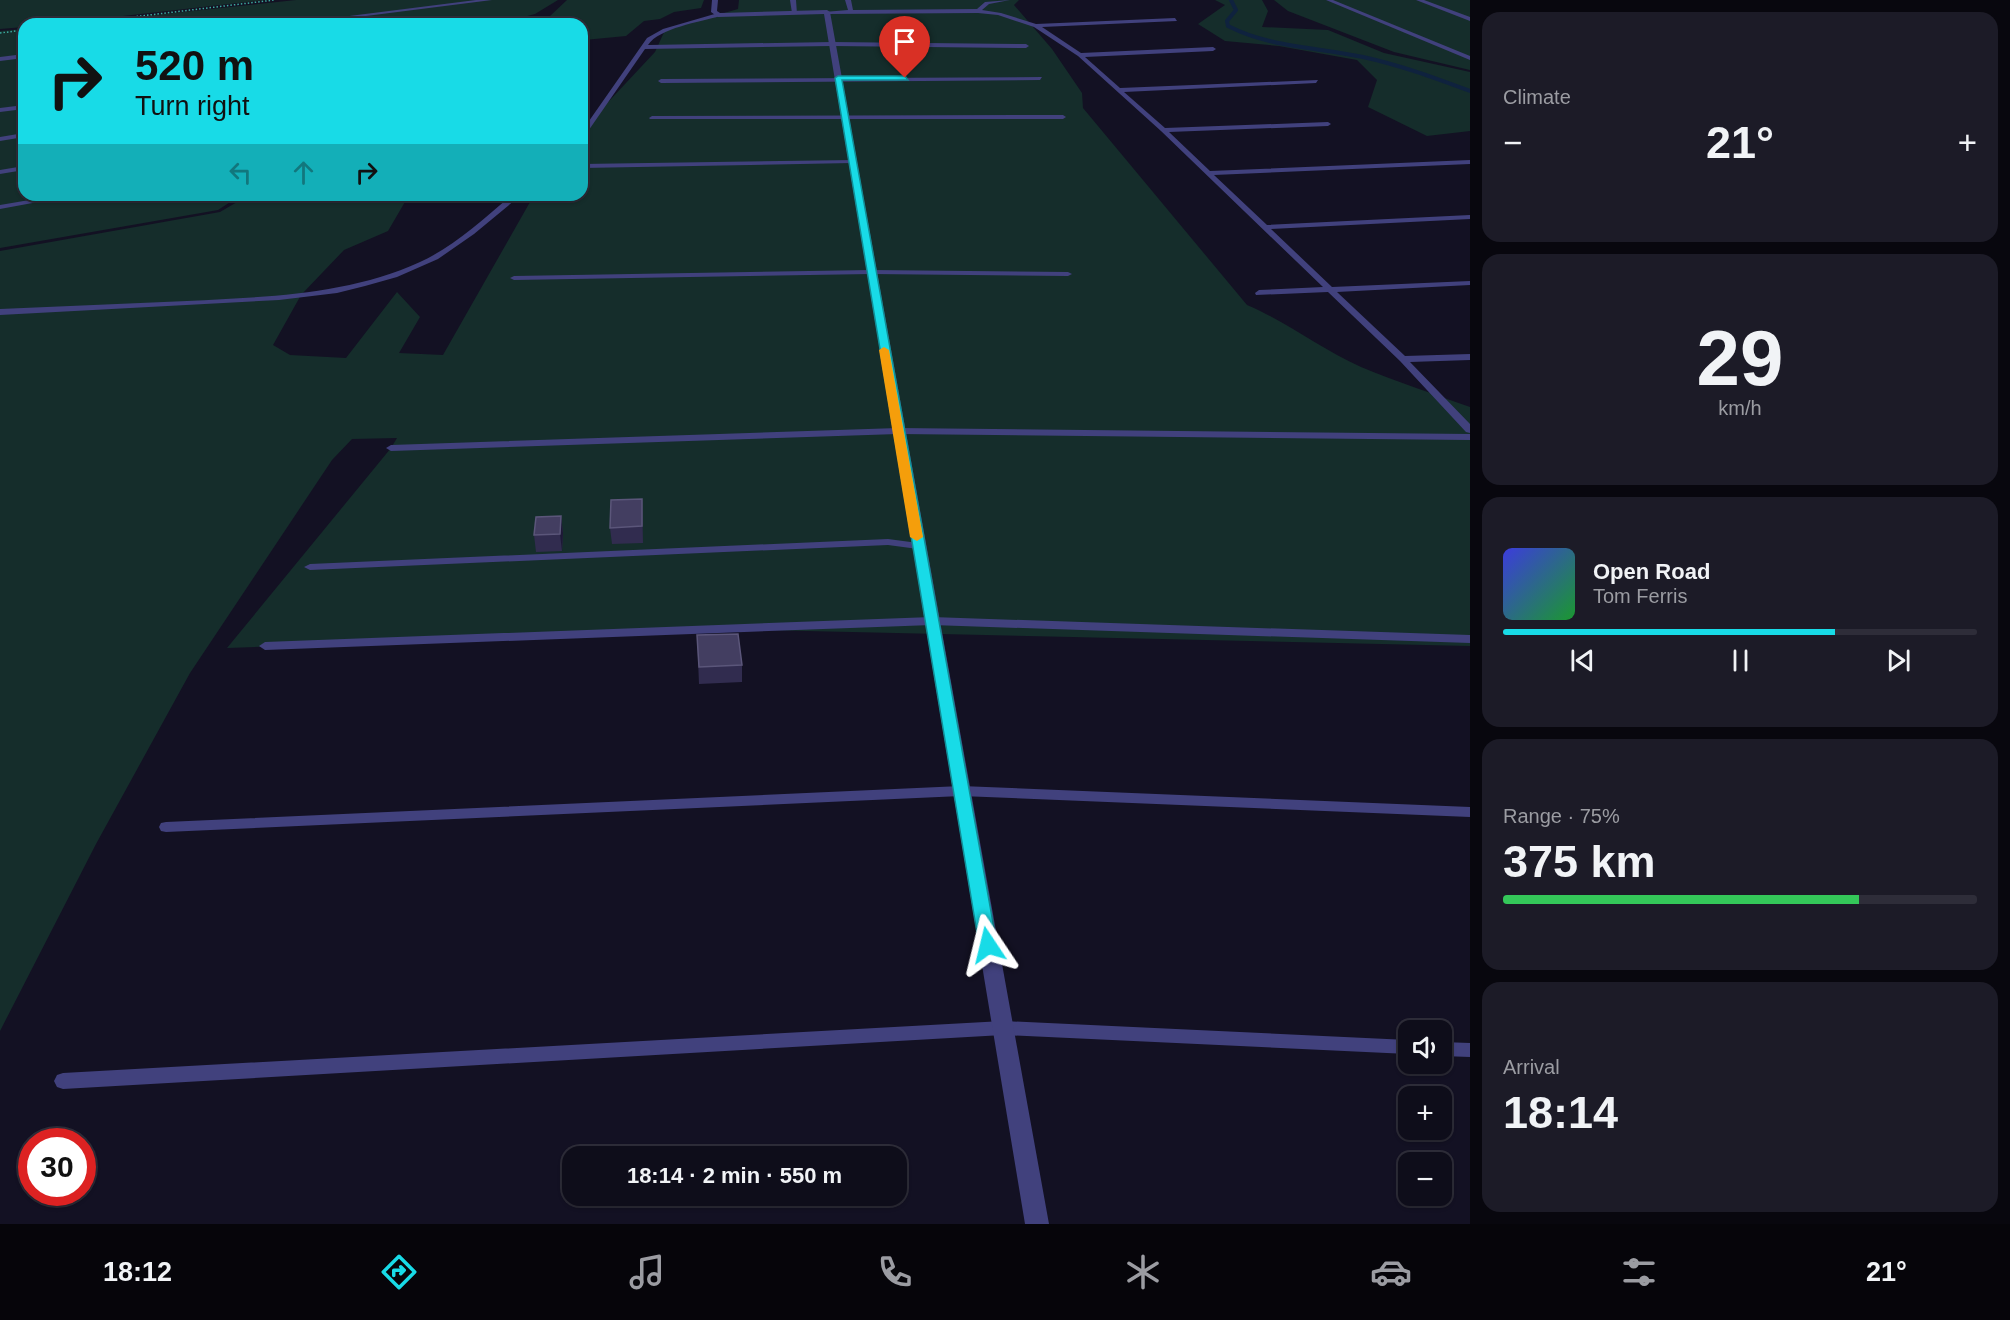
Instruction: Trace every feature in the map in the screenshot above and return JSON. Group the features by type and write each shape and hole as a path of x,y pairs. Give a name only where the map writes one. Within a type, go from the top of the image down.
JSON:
{"street":[{"path":"717,7 794,7 827,12 1037,1224"}],"lane":[{"path":"339,18 489,0"},
{"path":"848,0 851,12"},
{"path":"978,11 984,2 1007,0"},
{"path":"1329,0 1468,56"},
{"path":"1419,0 1470,19"},
{"path":"588,127 649,39 717,7"},
{"path":"827,12 913,9 978,11 999,14 1036,26 1080,55 1163,130 1403,359 1470,430"},
{"path":"1036,26 1174,20"},
{"path":"642,47 832,44 1026,46"},
{"path":"1080,55 1213,49"},
{"path":"0,59 18,57"},
{"path":"661,81 1040,78"},
{"path":"1119,90 1316,81"},
{"path":"0,110 18,108"},
{"path":"652,118 1063,117"},
{"path":"1163,130 1328,124"},
{"path":"0,139 18,136"},
{"path":"588,166 852,160"},
{"path":"1209,173 1470,162"},
{"path":"0,172 18,169"},
{"path":"0,207 36,201"},
{"path":"0,312 319,295 400,272 444,253 509,201"},
{"path":"1265,227 1470,217"},
{"path":"514,278 871,272 1068,274"},
{"path":"1259,293 1470,283"},
{"path":"1403,359 1470,357"},
{"path":"391,448 898,431 1470,437"},
{"path":"310,567 888,542 918,546"},
{"path":"265,646 932,621 1470,639"},
{"path":"165,827 961,791 1470,812"},
{"path":"63,1081 1003,1028 1398,1047"},
{"path":"1452,1049 1470,1050"}],"path":[{"path":"124,18 274,0"},
{"path":"0,33 18,31"}],"green space":[{"path":"0,0 266,0 106,18 18,18 18,28 0,29"},
{"path":"296,0 558,0 535,14 519,18 126,18"},
{"path":"567,0 704,0 701,8 674,12 660,19 644,21 626,36 588,40 588,18 549,17"},
{"path":"739,0 1019,0 1014,5 1052,49 1082,93 1083,108 1247,305 1361,367 1470,407 1470,646 718,629 227,648 397,438 352,439 332,460 190,673 96,844 0,1031 0,251 220,212 239,201 406,201 388,231 344,250 301,295 273,345 290,355 346,358 397,292 420,317 399,353 443,355 531,201 588,201 588,124 655,52 665,30 738,9"},
{"path":"1215,0 1262,0 1268,11 1262,27 1328,30 1384,53 1470,72 1470,131 1427,136 1368,107 1377,80 1357,60 1279,46 1225,41 1198,24 1225,5"},
{"path":"1274,0 1470,0 1470,70 1394,52 1288,11"},
{"path":"18,30 18,201 232,201 218,210 0,248 0,31"}],"building":[{"path":"642,499 642,526 610,528 611,500"},
{"path":"561,516 560,534 534,535 536,517"},
{"path":"738,634 742,665 699,667 697,635"}],"waterway":[{"path":"1231,0 1236,10 1227,21 1228,26 1244,33 1277,43 1377,60 1470,91"}],"slow traffic":[{"path":"884,350 917,537"}],"route":[{"path":"905,78 838,78 988,945"}]}
